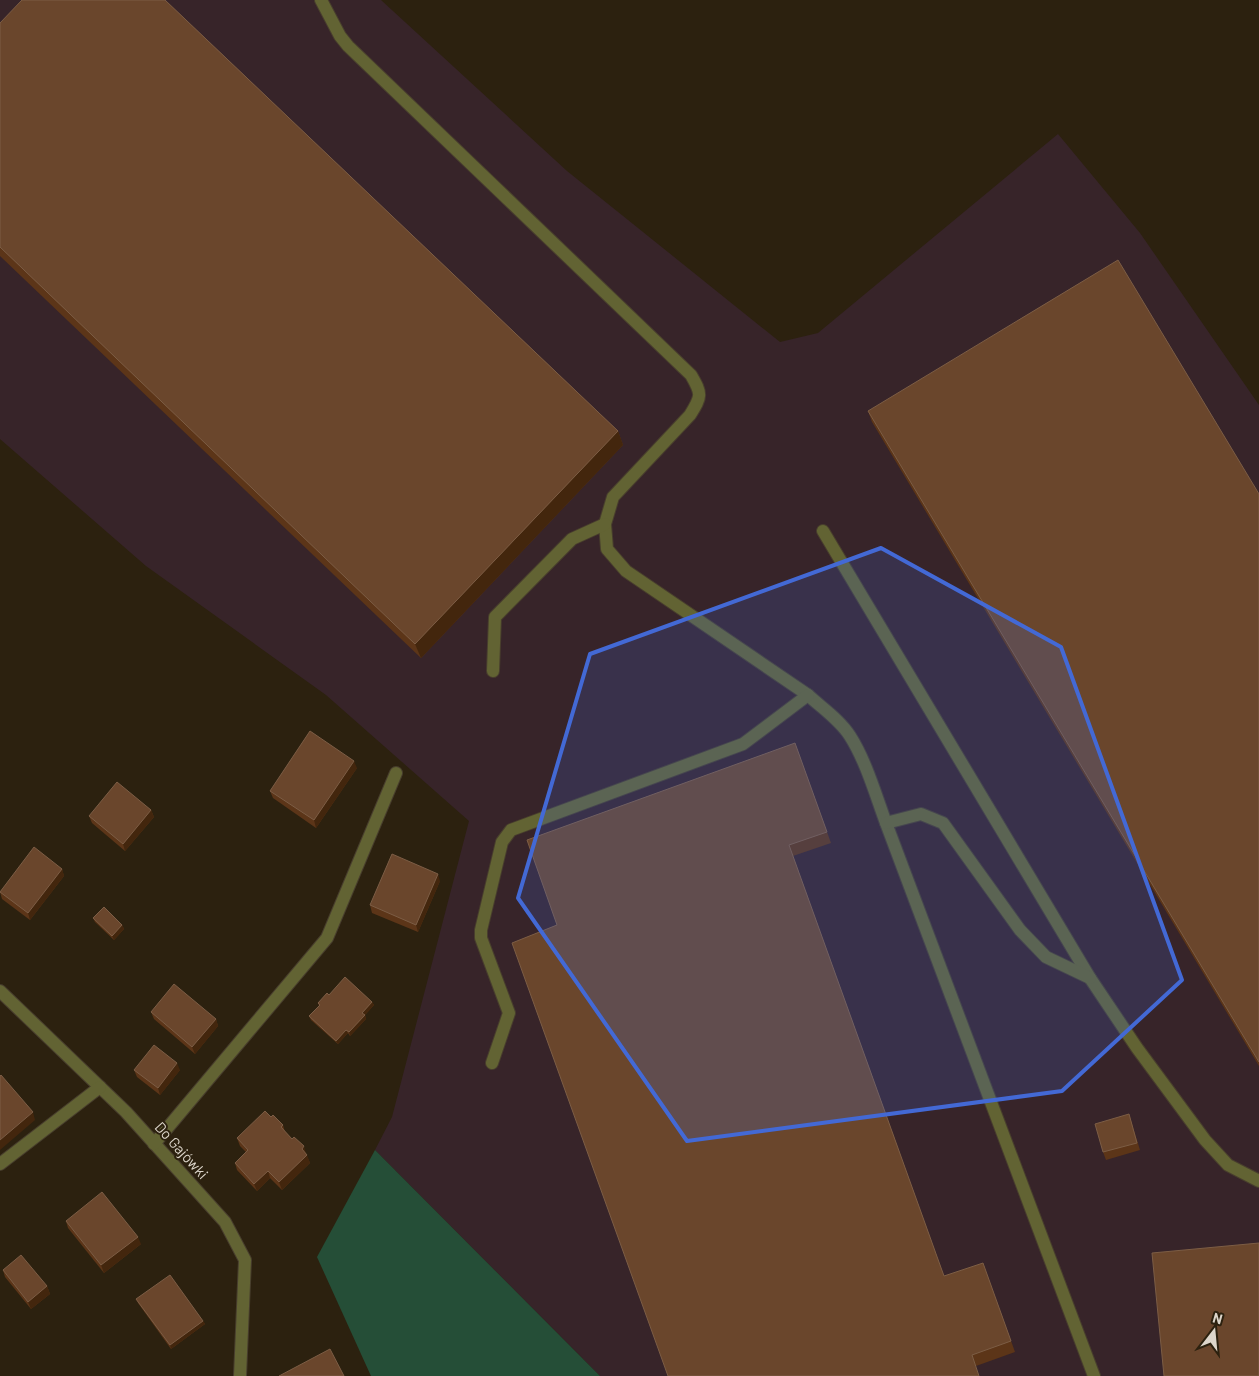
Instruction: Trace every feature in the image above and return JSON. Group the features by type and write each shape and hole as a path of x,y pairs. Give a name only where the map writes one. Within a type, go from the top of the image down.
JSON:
{"street":[{"path":"322,0 340,36 348,46 691,375 699,389 698,403 690,415 613,497 605,524 607,549 626,572 808,695 830,714 850,736 886,823 1094,1376"},
{"path":"493,670 495,617 572,539 605,524"},
{"path":"822,531 1090,978 1137,1048 1205,1140 1228,1165 1259,1181"},
{"path":"492,1062 509,1013 482,938 481,930 502,842 506,836 512,830 743,744 808,695"},
{"path":"154,1144 327,938 396,773"},
{"path":"886,823 921,814 943,823 1020,930 1046,957 1090,978"},
{"name":"Do Gajówki","path":"0,991 126,1112 225,1222 244,1260 240,1376"},
{"path":"0,1164 100,1087"}],"highlighted area":[{"path":"881,548 1061,647 1182,980 1062,1091 687,1141 518,898 590,654"}],"shaded area":[{"path":"0,0 381,0 567,171 780,342 818,333 1058,134 1140,233 1259,405 1259,1376 600,1376 375,1150 392,1117 469,821 326,695 146,566 0,439"}],"green space":[{"path":"375,1150 600,1376 371,1376 317,1257"}],"building":[{"path":"22,0 165,0 618,431 415,644 0,247 0,23"},
{"path":"1118,260 1259,494 1259,1062 868,411"},
{"path":"310,731 354,761 314,820 270,791"},
{"path":"795,743 827,832 789,845 944,1276 983,1263 1011,1341 972,1355 979,1376 668,1376 512,943 557,925 527,840"},
{"path":"117,782 151,810 123,844 89,816"},
{"path":"34,847 62,869 28,913 0,892"},
{"path":"392,854 438,874 416,925 370,905"},
{"path":"104,907 122,925 112,936 93,918"},
{"path":"345,977 372,1002 362,1013 365,1015 349,1032 346,1030 336,1041 309,1016 320,1005 318,1003 327,993 329,995"},
{"path":"174,984 216,1019 192,1047 151,1012"},
{"path":"154,1045 177,1063 158,1088 134,1070"},
{"path":"0,1076 33,1112 0,1140"},
{"path":"265,1111 271,1117 273,1115 283,1125 281,1127 292,1139 294,1137 304,1146 302,1149 307,1155 279,1182 268,1171 254,1184 235,1163 248,1150 237,1138"},
{"path":"1129,1114 1137,1143 1103,1152 1095,1124"},
{"path":"102,1192 138,1237 101,1265 66,1221"},
{"path":"1259,1243 1259,1376 1164,1376 1152,1253"},
{"path":"21,1255 47,1286 28,1302 3,1270"},
{"path":"170,1275 203,1321 170,1345 136,1299"},
{"path":"330,1349 344,1376 279,1376"}]}
